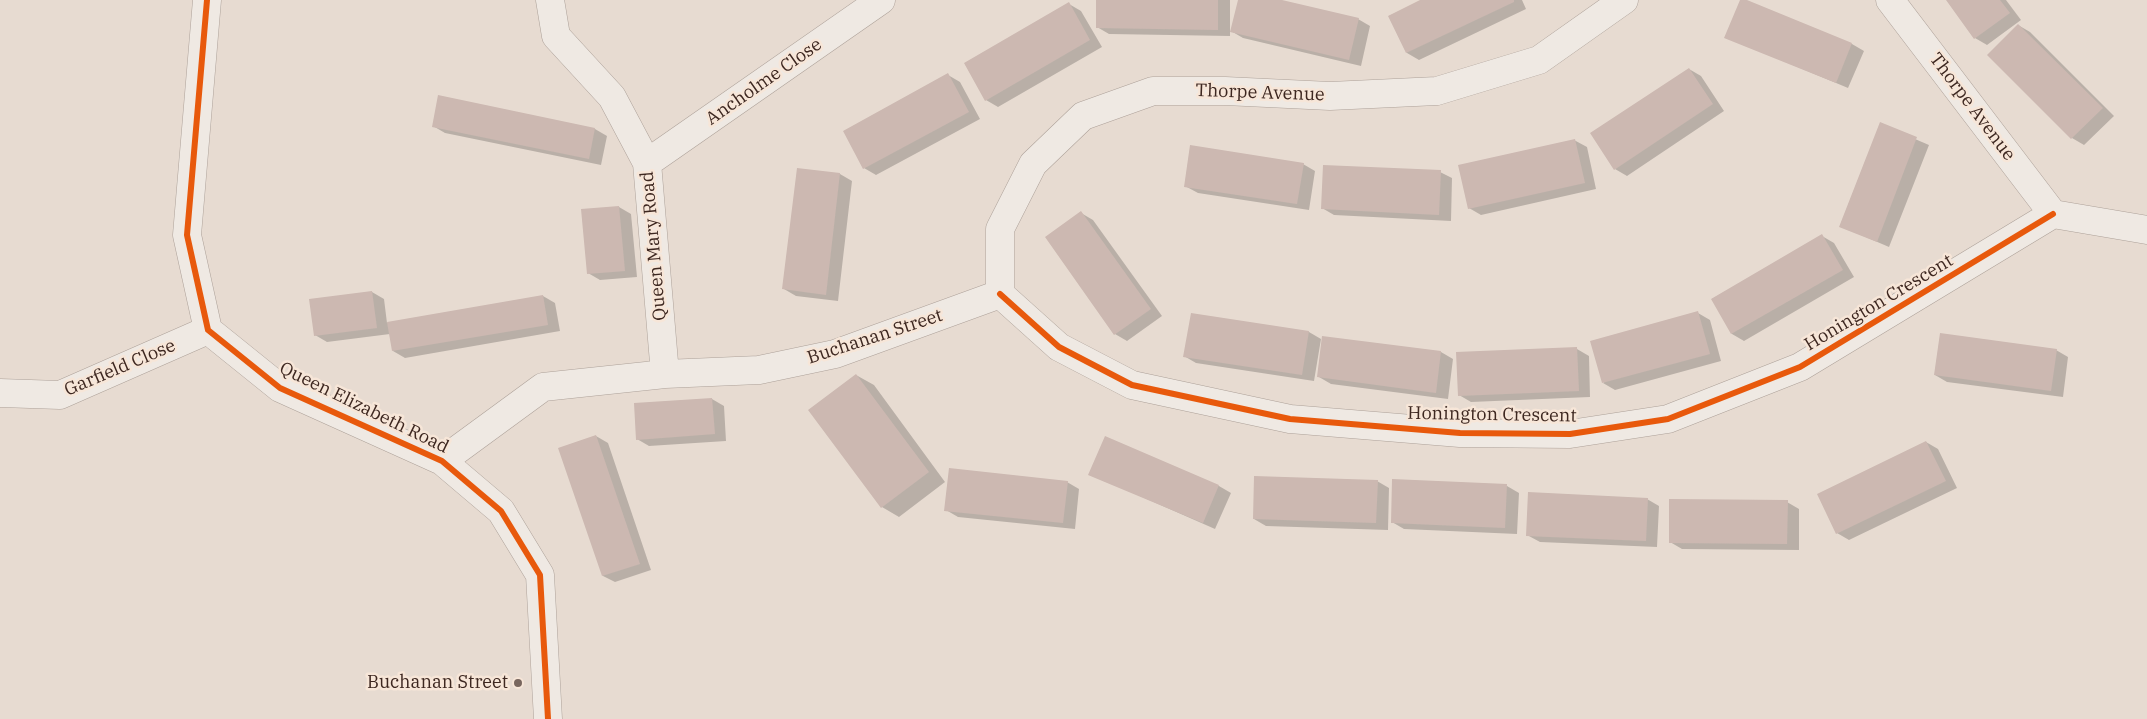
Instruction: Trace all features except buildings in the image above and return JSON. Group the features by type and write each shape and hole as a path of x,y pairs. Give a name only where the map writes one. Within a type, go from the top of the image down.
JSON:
{"street":[{"path":"207,0 187,235 208,330"},
{"name":"Queen Mary Road","path":"550,0 556,36 612,98 647,163 665,374"},
{"name":"Ancholme Close","path":"647,163 881,0"},
{"name":"Thorpe Avenue","path":"1000,294 1000,229 1033,164 1083,116 1153,91 1225,91 1330,96 1437,91 1539,60 1624,0"},
{"name":"Thorpe Avenue","path":"1890,0 2053,214"},
{"path":"2053,214 2147,230"},
{"name":"Honington Crescent","path":"1000,294 1059,347 1132,385 1290,419 1460,433 1570,434 1668,419 1800,367 2053,214"},
{"name":"Buchanan Street","path":"442,461 543,387 665,374 759,370 835,354 1000,294"},
{"name":"Garfield Close","path":"0,393 60,395 208,330"},
{"name":"Queen Elizabeth Road","path":"208,330 280,388 442,461 501,511 540,575 548,719"}],"cycle path":[{"path":"207,0 187,235 208,330 280,388 442,461 501,511 540,575 548,719"},
{"path":"1000,294 1059,347 1132,385 1290,419 1460,433 1570,434 1668,419 1800,367 2053,214"}],"place":[{"name":"Buchanan Street","path":"518,683"}]}
